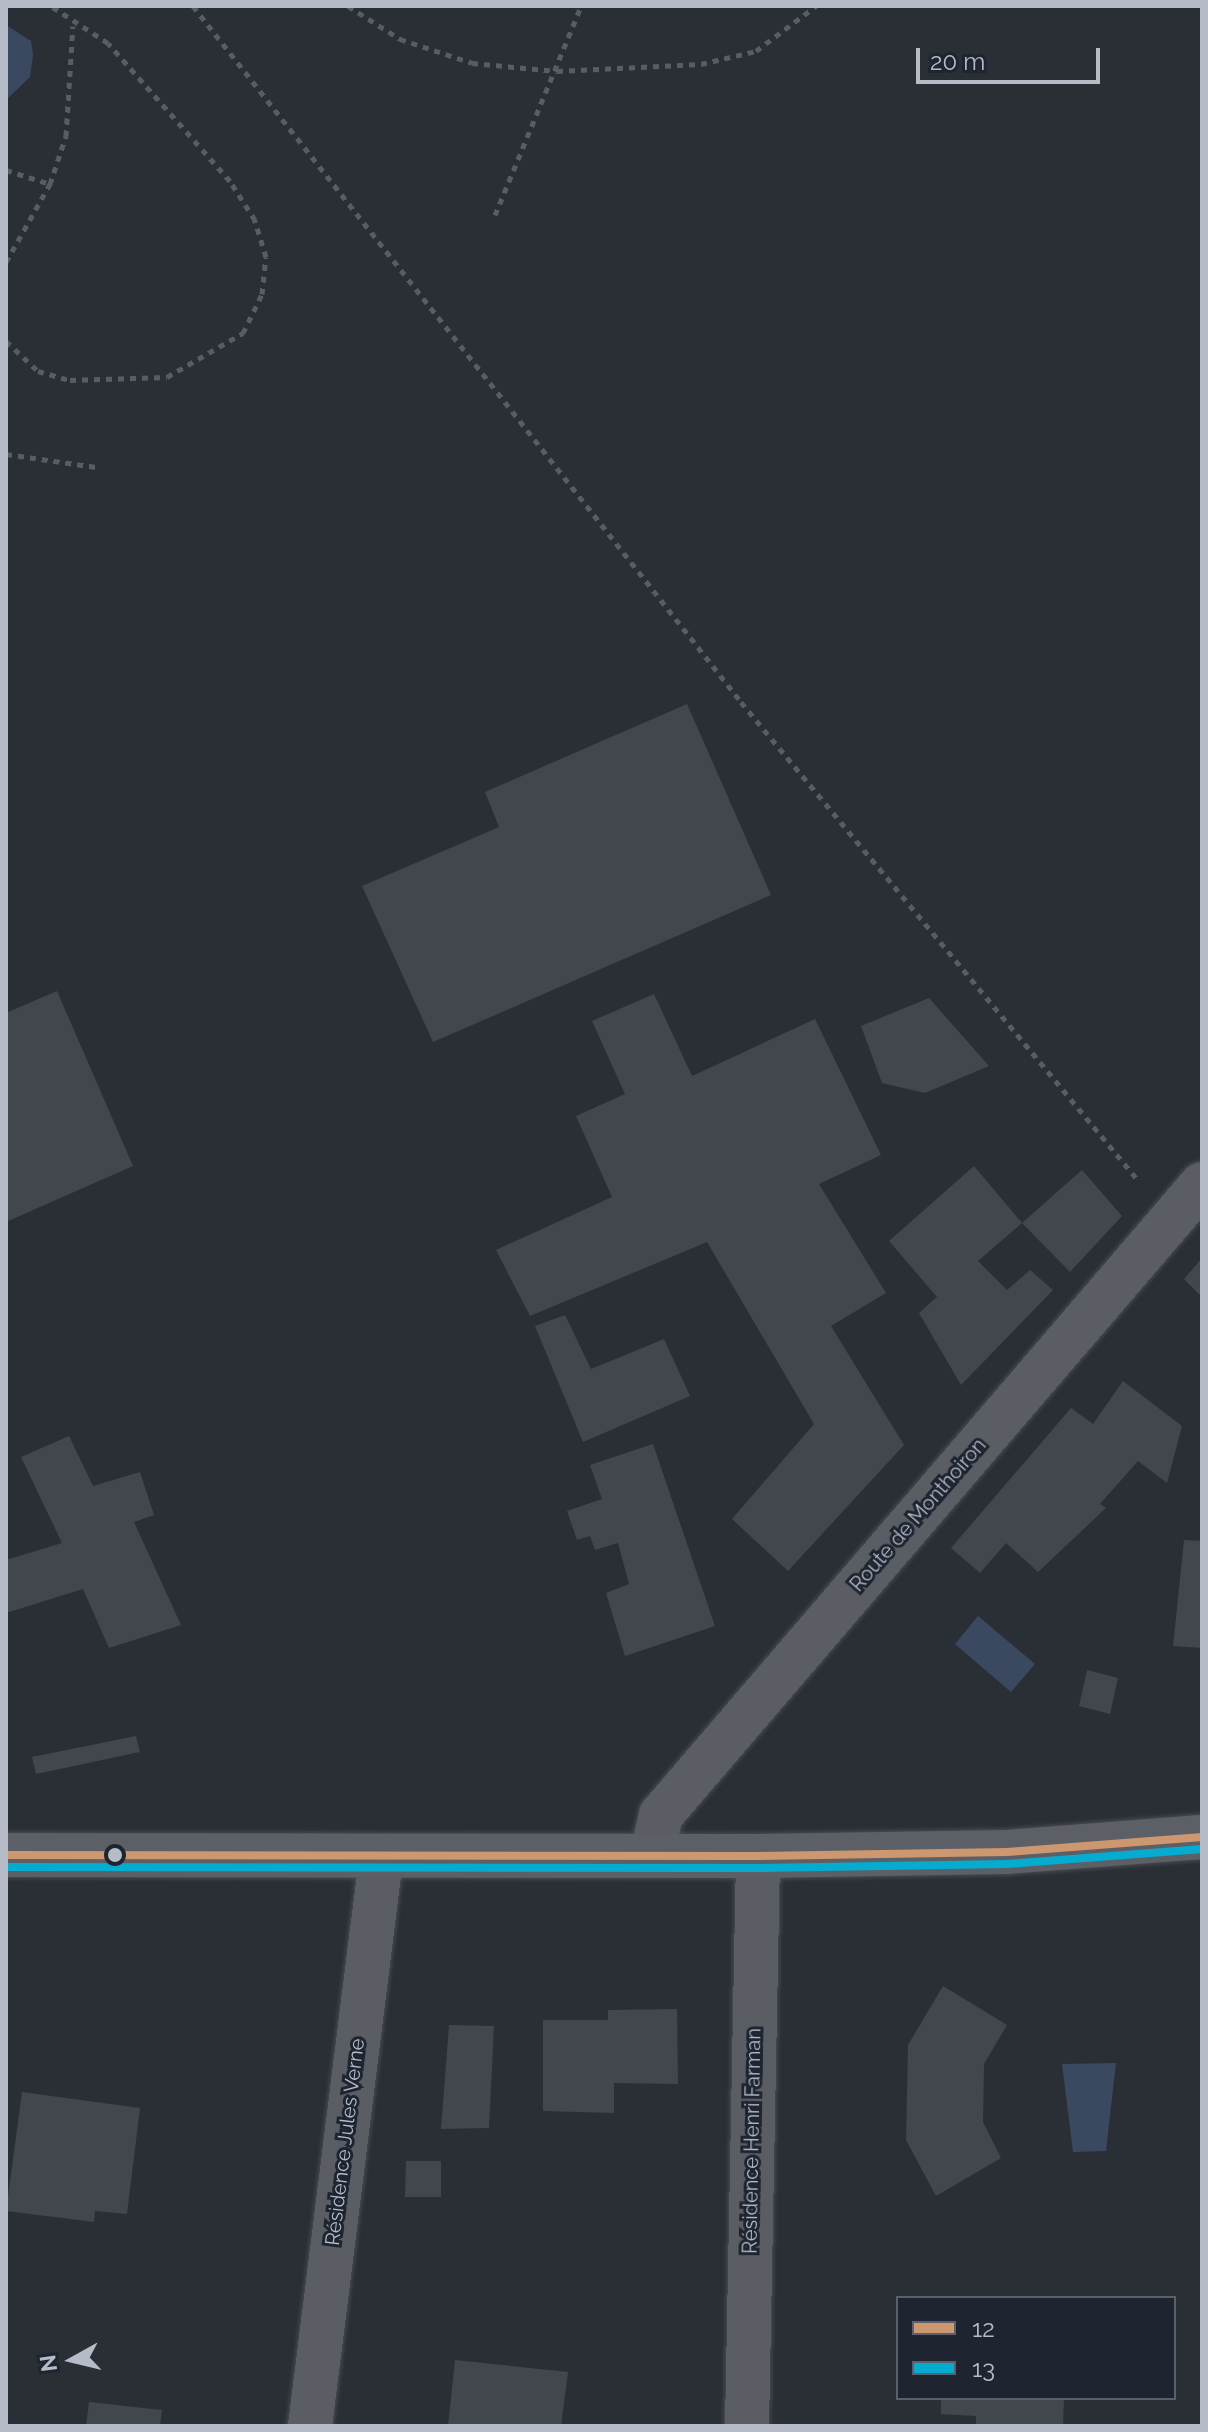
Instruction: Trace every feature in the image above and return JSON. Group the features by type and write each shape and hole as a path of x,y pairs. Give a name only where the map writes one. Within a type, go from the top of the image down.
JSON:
{"main road":[{"path":"6,1855 381,1859 652,1854 758,1856 1007,1852 1202,1837"}],"street":[{"name":"Route de Monthoiron","path":"652,1854 661,1815 1202,1184"},
{"name":"Résidence Henri Farman","path":"747,2426 758,1856"},
{"name":"Résidence Jules Verne","path":"310,2426 381,1859"}],"path":[{"path":"6,341 38,371 70,380 167,377 243,333 262,294 266,257 255,220 230,181 108,43 73,26 51,6"},
{"path":"193,6 741,702 1171,1220"},
{"path":"348,6 400,39 472,63 557,71 701,64 756,51 816,6"},
{"path":"495,215 557,71 581,6"},
{"path":"6,262 50,184 68,121 73,26"},
{"path":"6,170 50,184"},
{"path":"6,454 96,467"}],"water":[{"path":"6,25 31,41 33,55 30,77 6,100"},
{"path":"978,1616 1035,1664 1011,1692 955,1644"},
{"path":"1116,2063 1106,2151 1073,2152 1062,2064"}],"building":[{"path":"687,704 771,895 433,1042 362,886 499,827 485,792"},
{"path":"57,991 133,1166 6,1222 6,1013"},
{"path":"654,994 692,1076 815,1019 881,1155 819,1184 886,1293 831,1326 904,1445 788,1571 732,1519 814,1424 707,1242 530,1316 496,1250 612,1197 576,1116 625,1094 592,1021"},
{"path":"929,998 989,1066 925,1093 882,1083 861,1026"},
{"path":"974,1166 1022,1223 978,1261 1007,1290 1030,1270 1053,1290 961,1385 919,1313 937,1297 889,1241"},
{"path":"1082,1170 1122,1216 1070,1272 1022,1223"},
{"path":"1202,1258 1202,1297 1184,1279"},
{"path":"565,1315 591,1369 664,1339 690,1396 583,1442 535,1326"},
{"path":"1123,1381 1182,1426 1167,1483 1138,1461 1100,1504 1106,1508 1038,1572 1006,1543 980,1573 951,1548 1071,1408 1093,1424"},
{"path":"69,1436 93,1486 140,1472 154,1515 134,1522 181,1625 109,1648 83,1589 6,1613 6,1560 62,1543 21,1457"},
{"path":"653,1444 715,1626 625,1656 606,1593 629,1584 618,1543 595,1550 590,1536 577,1540 567,1511 602,1499 590,1465"},
{"path":"1184,1540 1202,1541 1202,1648 1173,1646"},
{"path":"1087,1670 1118,1678 1110,1714 1079,1706"},
{"path":"136,1736 140,1752 36,1774 32,1757"},
{"path":"943,1986 1007,2025 984,2064 983,2122 1001,2158 936,2196 906,2140 908,2045"},
{"path":"677,2009 678,2084 614,2083 614,2113 543,2111 543,2020 608,2020 608,2010"},
{"path":"449,2025 494,2026 489,2128 441,2129"},
{"path":"22,2092 140,2108 127,2214 95,2211 94,2222 6,2211"},
{"path":"406,2161 441,2161 441,2197 405,2197"},
{"path":"455,2360 568,2372 561,2426 448,2426"},
{"path":"941,2400 1064,2400 1063,2426 976,2426 976,2416 941,2414"},
{"path":"89,2402 162,2410 160,2426 86,2426"}],"transit line":[{"name":"12","path":"6,1855 758,1856 1007,1852 1202,1837"},
{"name":"13","path":"6,1867 758,1868 1007,1864 1202,1849"}]}
